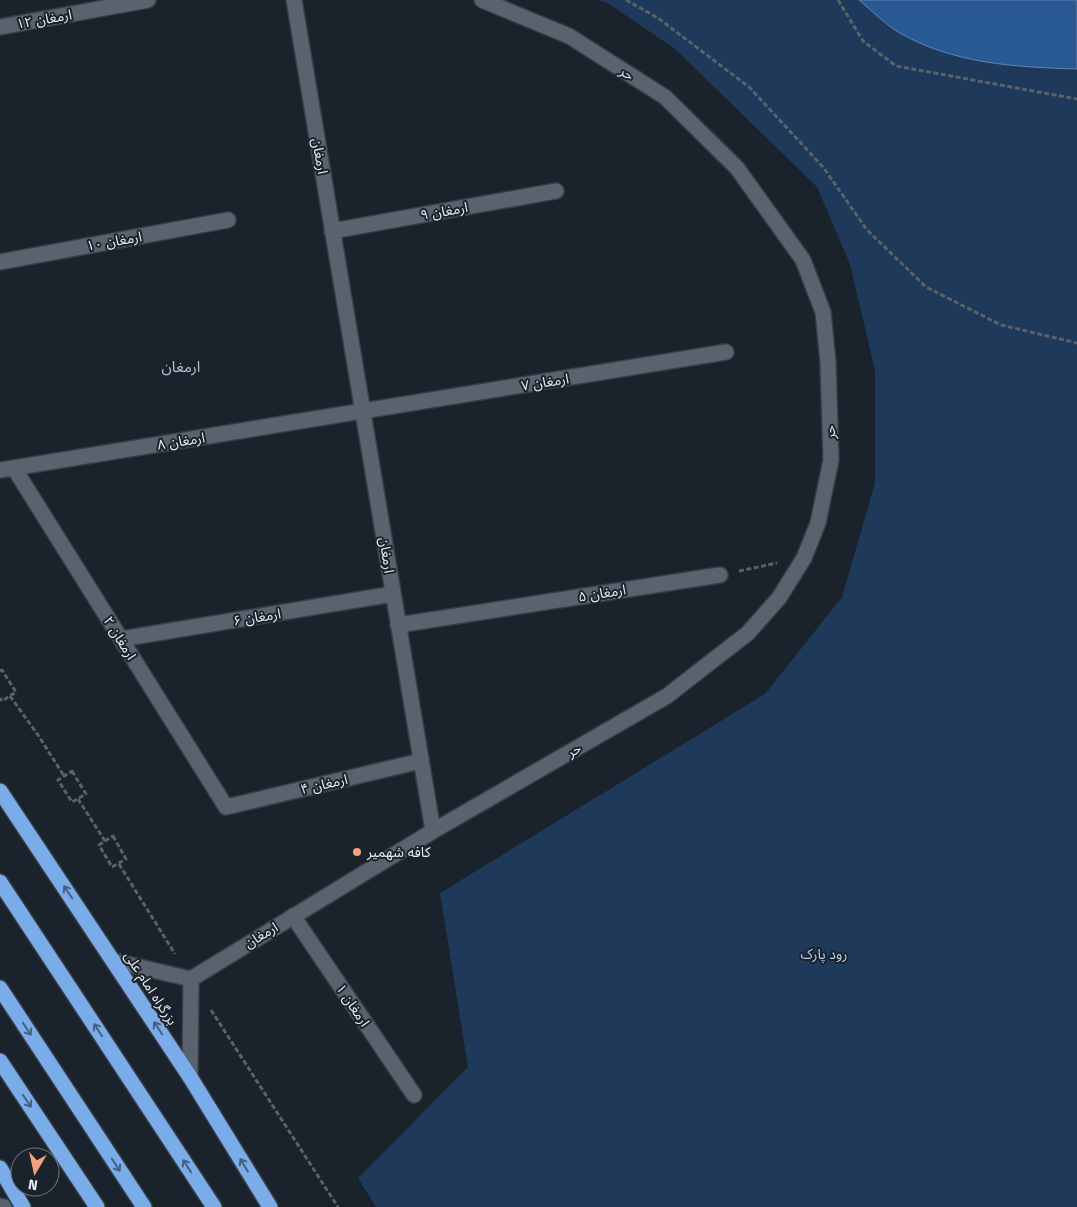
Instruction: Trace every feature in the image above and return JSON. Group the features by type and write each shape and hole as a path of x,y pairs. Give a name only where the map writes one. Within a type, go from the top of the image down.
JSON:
{"highway":[{"name":"بزرگراه امام علی","path":"0,792 190,1077 270,1207"},
{"path":"0,882 214,1207"},
{"path":"0,988 144,1207"},
{"path":"0,1061 97,1207"},
{"path":"0,1168 23,1207"}],"street":[{"name":"ارمغان ۱۲","path":"0,27 148,0"},
{"name":"ارمغان","path":"191,979 433,831 294,0"},
{"name":"حر","path":"433,831 668,696 748,633 779,598 804,558 818,524 831,460 828,362 823,312 803,260 737,168 665,97 569,36 482,0"},
{"name":"ارمغان ۹","path":"332,232 556,191"},
{"name":"ارمغان ۱۰","path":"0,262 228,220"},
{"name":"ارمغان ۷","path":"363,412 726,352"},
{"name":"ارمغان ۸","path":"7,469 363,412"},
{"name":"ارمغان ۲","path":"7,469 121,639 226,807"},
{"name":"ارمغان ۵","path":"398,625 720,575"},
{"name":"ارمغان ۶","path":"121,639 393,594"},
{"name":"ارمغان ۴","path":"226,807 421,761"},
{"name":"ارمغان ۱","path":"293,916 414,1095"},
{"path":"114,961 191,979 190,1077"}],"path":[{"path":"626,0 658,18 749,87 823,167 867,230 926,286 1001,325 1077,343"},
{"path":"838,0 863,41 896,66 1077,99"},
{"path":"720,575 804,558"},
{"path":"0,671 2,670 16,692 2,701 0,698"},
{"path":"10,696 64,776"},
{"path":"72,771 86,794 78,799 72,802 58,780 72,771"},
{"path":"78,799 105,841"},
{"path":"113,836 126,858 118,864 112,867 99,845 113,836"},
{"path":"118,864 338,1207"}],"green space":[{"name":"رود پارک","path":"599,0 1077,0 1077,1207 376,1207 358,1178 468,1067 440,893 765,694 842,597 875,483 875,371 850,264 817,187 675,49 609,4"}],"shaded area":[{"path":"859,0 1077,0 1077,69 985,62 940,51 898,32"}],"place":[{"name":"كافه شهمير","path":"357,852"}],"district":[{"name":"ارمغان","path":"181,367"}]}
